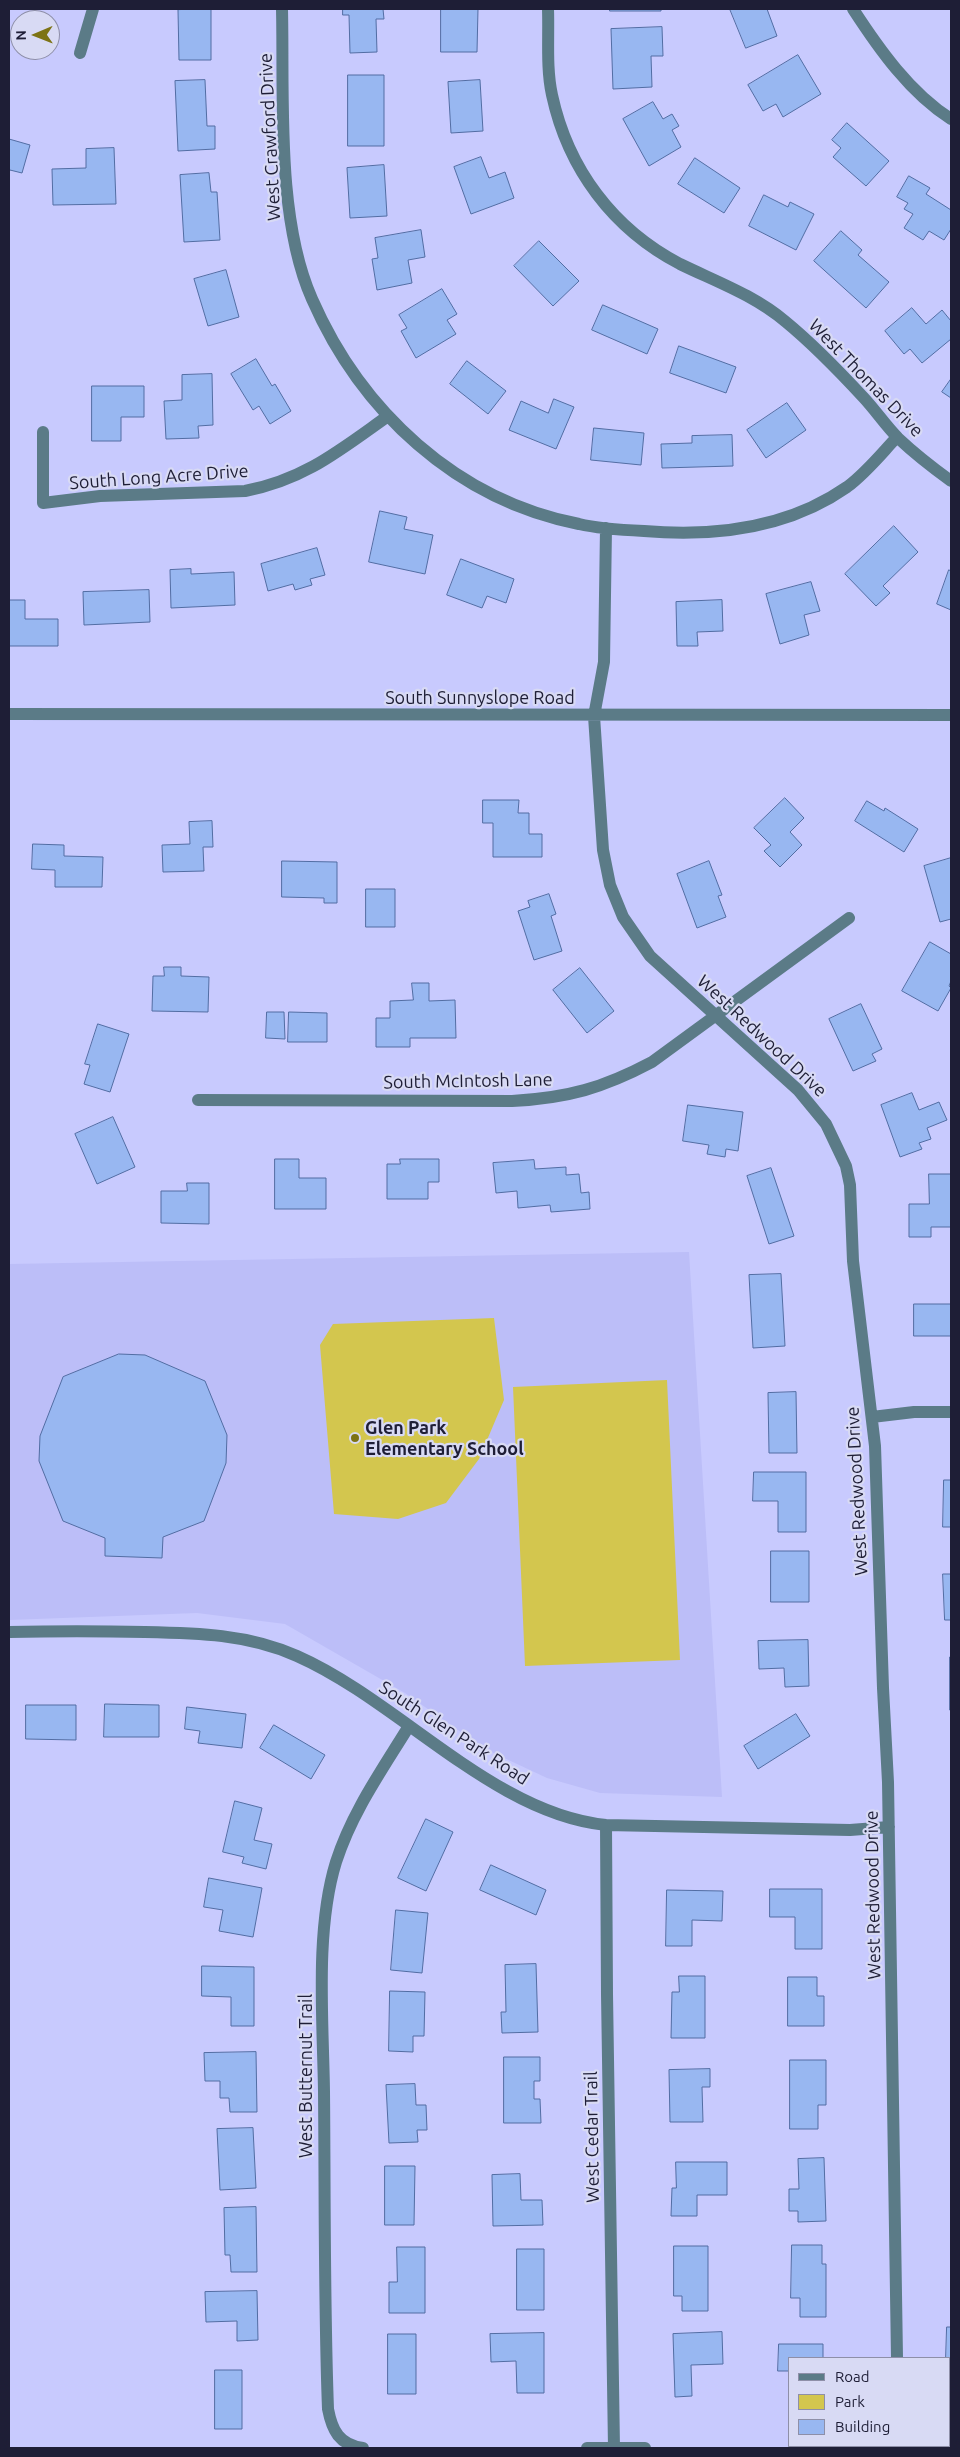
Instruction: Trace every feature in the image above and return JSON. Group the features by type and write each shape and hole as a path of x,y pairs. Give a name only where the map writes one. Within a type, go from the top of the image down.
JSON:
{"street":[{"path":"80,53 93,9"},
{"name":"West Crawford Drive","path":"282,9 285,163 296,254 310,296 333,344 351,372 404,434 451,471 500,498 542,514 578,524 678,534 722,532 760,526 788,517 819,503 846,487 867,470 897,437"},
{"name":"West Thomas Drive","path":"548,9 552,94 563,135 580,171 600,200 621,222 656,250 750,296 784,320 817,348 866,399 897,437 927,464 951,481"},
{"path":"853,9 885,54 909,82 951,119"},
{"name":"South Long Acre Drive","path":"43,432 43,503 100,496 245,491 264,487 302,473 329,459 388,416"},
{"name":"West Redwood Drive","path":"606,528 604,662 594,716 604,850 610,885 623,917 650,956 798,1090 816,1111 830,1132 846,1166 852,1200 853,1261 875,1446 889,1827 897,2357"},
{"name":"South Sunnyslope Road","path":"9,714 951,715"},
{"name":"South McIntosh Lane","path":"198,1100 512,1101 548,1099 578,1094 617,1081 652,1062 849,918"},
{"path":"872,1417 914,1412 951,1412"},
{"name":"South Glen Park Road","path":"9,1632 206,1633 267,1644 321,1667 521,1799 568,1819 606,1825 850,1830 889,1827"},
{"name":"West Butternut Trail","path":"363,2448 348,2445 337,2437 332,2428 327,2370 324,1933 334,1872 349,1827 361,1803 409,1726"},
{"name":"West Cedar Trail","path":"606,1825 606,1994 614,2448"},
{"path":"587,2448 645,2448"},
{"path":"874,2448 951,2448"}],"shaded area":[{"name":"Glen Park Elementary School","path":"689,1252 722,1797 600,1793 547,1778 485,1749 405,1693 285,1624 197,1613 9,1620 9,1264"}],"green space":[{"path":"494,1318 504,1400 479,1459 446,1503 398,1519 334,1514 320,1345 333,1324"},
{"path":"667,1380 680,1660 525,1666 513,1387"}],"building":[{"path":"211,9 211,60 179,60 178,10"},
{"path":"343,9 383,9 384,19 376,19 377,52 350,53 349,15 343,15"},
{"path":"441,9 478,9 477,52 441,52"},
{"path":"610,9 661,9 661,11 610,11"},
{"path":"730,9 767,9 777,36 746,48"},
{"path":"662,27 663,56 651,56 652,87 613,89 611,29"},
{"path":"798,55 821,94 783,117 776,104 763,111 748,85"},
{"path":"348,75 384,75 384,146 348,146"},
{"path":"205,80 207,126 215,126 215,149 178,151 175,81"},
{"path":"480,80 483,131 451,133 448,82"},
{"path":"653,102 663,119 672,114 679,126 672,130 681,147 649,166 623,119"},
{"path":"847,123 889,161 866,186 833,157 841,148 832,140"},
{"path":"9,139 30,145 22,173 10,170 9,172"},
{"path":"114,148 116,204 53,205 52,169 86,168 86,149"},
{"path":"481,157 489,178 505,172 514,198 471,214 454,167"},
{"path":"695,158 740,188 724,213 678,184"},
{"path":"384,165 387,216 350,218 347,168"},
{"path":"209,173 211,192 217,192 220,240 184,242 180,175"},
{"path":"909,176 930,188 926,194 951,210 951,229 944,240 929,231 923,240 904,228 913,214 904,209 908,203 897,197"},
{"path":"764,195 788,207 790,202 814,214 796,250 749,226"},
{"path":"421,230 425,257 408,260 412,283 377,290 372,259 378,258 375,238"},
{"path":"841,231 862,250 858,255 889,282 866,308 814,261"},
{"path":"539,241 579,281 553,306 514,266"},
{"path":"226,270 239,317 208,326 194,279"},
{"path":"442,289 457,314 447,320 456,334 416,358 401,331 407,328 399,315"},
{"path":"603,305 658,329 647,354 592,330"},
{"path":"912,308 926,324 942,310 951,321 951,339 922,363 910,349 904,354 885,331"},
{"path":"679,346 736,367 726,393 670,373"},
{"path":"256,359 272,386 275,384 291,411 270,424 259,406 253,410 231,374"},
{"path":"467,361 506,391 488,414 450,384"},
{"path":"212,374 213,425 198,426 199,438 166,439 164,401 182,400 182,375"},
{"path":"951,379 951,398 942,392"},
{"path":"92,386 144,386 144,417 121,417 121,441 92,441"},
{"path":"554,399 574,407 556,449 509,430 521,401 548,413"},
{"path":"787,403 806,430 766,458 747,430"},
{"path":"594,428 644,433 641,465 591,460"},
{"path":"732,435 733,466 662,468 661,444 692,443 692,436"},
{"path":"380,511 407,517 404,529 433,535 425,574 369,562"},
{"path":"894,526 918,552 883,586 890,593 876,606 845,574"},
{"path":"317,548 325,575 310,579 312,585 295,590 293,584 268,591 261,564"},
{"path":"461,559 514,579 506,603 487,596 482,608 447,595"},
{"path":"191,569 191,574 234,572 235,605 171,608 170,570"},
{"path":"949,570 951,571 951,610 937,604"},
{"path":"811,582 820,611 804,615 809,635 780,644 766,594"},
{"path":"149,590 150,622 84,625 83,592"},
{"path":"9,600 25,600 25,619 58,619 58,646 9,646"},
{"path":"722,600 723,631 697,632 698,646 677,646 676,602"},
{"path":"785,798 804,818 790,832 802,845 780,867 764,851 771,845 754,828"},
{"path":"483,800 519,800 518,813 529,813 529,834 542,834 542,857 493,857 493,823 483,823"},
{"path":"867,801 884,811 885,808 918,829 904,852 855,821"},
{"path":"212,821 213,847 203,847 204,871 163,872 162,845 190,844 189,822"},
{"path":"33,844 64,845 64,856 103,857 102,887 55,887 55,870 32,869"},
{"path":"951,858 951,919 940,922 924,866"},
{"path":"282,861 337,862 337,903 324,903 324,898 282,897"},
{"path":"709,861 722,895 718,896 726,917 697,928 677,874"},
{"path":"366,889 395,889 395,927 366,927"},
{"path":"549,894 556,914 551,916 562,951 534,960 518,911 530,907 528,901"},
{"path":"930,942 951,954 951,981 949,986 951,988 938,1011 902,991"},
{"path":"164,967 181,967 181,976 209,977 208,1012 152,1011 153,976 164,976"},
{"path":"580,968 614,1011 587,1033 553,990"},
{"path":"412,983 429,983 429,1001 455,1000 456,1038 410,1038 410,1047 376,1047 376,1018 390,1018 390,1001 413,1000"},
{"path":"861,1004 882,1049 872,1054 876,1061 853,1071 829,1019"},
{"path":"267,1012 284,1012 285,1039 266,1038"},
{"path":"289,1012 327,1013 327,1042 288,1042"},
{"path":"98,1024 129,1034 110,1092 84,1084 90,1065 85,1064"},
{"path":"912,1093 919,1110 939,1102 947,1120 927,1128 931,1139 919,1143 922,1149 900,1157 881,1105"},
{"path":"688,1105 743,1112 738,1151 726,1149 725,1157 707,1154 709,1145 683,1141"},
{"path":"113,1117 135,1167 97,1184 75,1134"},
{"path":"275,1159 299,1159 299,1178 326,1178 326,1209 275,1209"},
{"path":"400,1159 439,1159 439,1182 428,1182 428,1199 387,1199 387,1164 400,1164"},
{"path":"534,1160 535,1169 566,1167 566,1175 579,1174 581,1193 589,1192 590,1209 551,1212 550,1205 518,1208 517,1191 496,1193 493,1163"},
{"path":"771,1168 794,1236 769,1244 747,1176"},
{"path":"929,1174 951,1174 951,1227 931,1227 931,1237 909,1237 909,1204 929,1204"},
{"path":"187,1183 209,1183 209,1224 161,1223 161,1191 187,1191"},
{"path":"781,1274 785,1346 753,1348 749,1275"},
{"path":"914,1304 951,1304 951,1336 914,1336"},
{"path":"119,1354 145,1355 205,1381 227,1435 226,1463 204,1521 163,1537 162,1558 105,1556 105,1538 63,1521 39,1461 40,1436 63,1377"},
{"path":"796,1392 797,1453 769,1453 768,1393"},
{"path":"754,1472 806,1472 806,1532 778,1532 778,1501 753,1501"},
{"path":"944,1480 951,1480 951,1527 943,1527"},
{"path":"771,1551 809,1551 809,1602 771,1602"},
{"path":"943,1574 951,1574 951,1620 945,1620"},
{"path":"808,1640 809,1686 785,1687 784,1668 759,1669 758,1641"},
{"path":"951,1657 951,1710 950,1710"},
{"path":"105,1704 159,1705 159,1737 104,1737"},
{"path":"26,1705 76,1705 76,1740 26,1739"},
{"path":"187,1707 246,1714 242,1748 198,1743 200,1731 185,1729"},
{"path":"796,1714 810,1736 758,1769 744,1746"},
{"path":"274,1725 325,1755 311,1779 260,1748"},
{"path":"235,1801 262,1808 254,1840 272,1844 266,1869 242,1863 244,1857 223,1852"},
{"path":"426,1819 453,1832 426,1891 398,1878"},
{"path":"491,1865 546,1890 536,1915 480,1890"},
{"path":"209,1878 262,1888 253,1937 219,1931 223,1910 204,1907"},
{"path":"770,1889 822,1889 822,1949 795,1949 795,1917 770,1917"},
{"path":"667,1890 723,1891 722,1921 692,1920 692,1946 666,1946"},
{"path":"396,1910 428,1913 422,1973 391,1970"},
{"path":"536,1964 538,2032 502,2033 501,2012 506,2012 505,1965"},
{"path":"202,1966 254,1967 254,2026 231,2026 231,1997 202,1996"},
{"path":"679,1976 705,1976 705,2038 671,2038 672,1992 679,1992"},
{"path":"788,1977 817,1977 817,1996 824,1996 824,2026 788,2026"},
{"path":"390,1991 425,1992 424,2036 413,2036 413,2052 389,2051"},
{"path":"256,2052 257,2112 230,2112 229,2098 220,2098 220,2081 205,2081 204,2053"},
{"path":"504,2057 540,2057 540,2081 534,2081 534,2099 540,2099 541,2123 504,2123"},
{"path":"790,2060 826,2060 826,2105 818,2105 818,2129 790,2129"},
{"path":"710,2069 710,2087 702,2087 703,2122 670,2122 669,2070"},
{"path":"415,2084 416,2105 426,2105 427,2130 417,2130 418,2142 389,2143 386,2085"},
{"path":"253,2128 256,2188 220,2190 217,2129"},
{"path":"824,2158 826,2221 798,2222 798,2211 789,2211 789,2189 799,2189 798,2159"},
{"path":"676,2162 727,2162 727,2195 697,2195 697,2216 671,2216 672,2188 676,2188"},
{"path":"385,2166 415,2166 414,2225 385,2225"},
{"path":"520,2174 521,2200 542,2200 543,2225 493,2226 492,2175"},
{"path":"256,2207 257,2272 231,2272 230,2255 225,2255 224,2208"},
{"path":"792,2245 822,2245 822,2264 826,2264 826,2317 800,2317 800,2298 791,2298"},
{"path":"674,2246 708,2246 708,2311 682,2311 682,2296 674,2296"},
{"path":"397,2247 425,2247 425,2313 389,2313 389,2282 397,2282"},
{"path":"517,2249 544,2249 544,2310 517,2310"},
{"path":"257,2291 258,2340 237,2341 237,2321 206,2322 205,2292"},
{"path":"947,2327 951,2327 951,2383 950,2357 946,2357"},
{"path":"722,2332 723,2364 691,2365 692,2396 675,2397 673,2334"},
{"path":"544,2333 544,2393 517,2393 516,2361 491,2362 490,2334"},
{"path":"388,2334 416,2334 416,2394 388,2394"},
{"path":"779,2344 823,2344 823,2357 788,2357 788,2371 778,2371"},
{"path":"215,2370 242,2370 242,2429 215,2429"}],"place":[{"name":"Glen Park Elementary School","path":"355,1438"}]}
